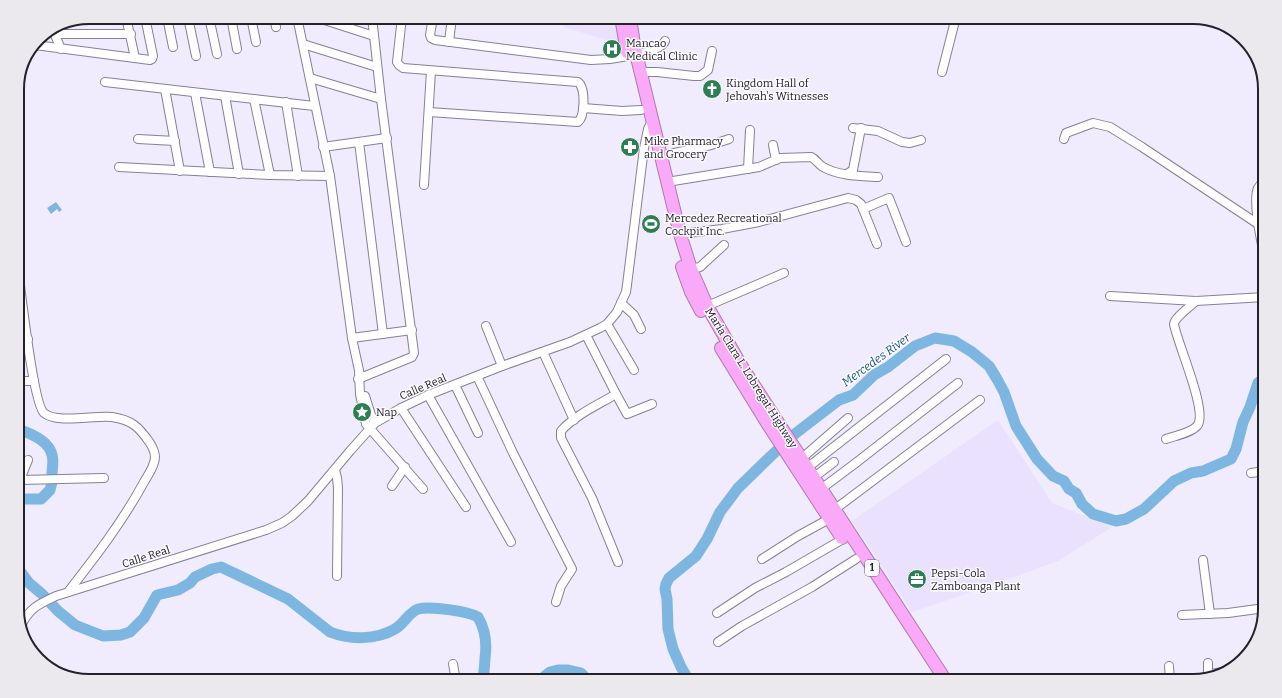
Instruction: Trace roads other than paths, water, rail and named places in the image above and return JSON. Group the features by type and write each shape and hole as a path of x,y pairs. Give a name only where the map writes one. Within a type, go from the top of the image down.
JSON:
{"highway":[{"name":"Maria Clara L. Lobregat Highway","path":"623,24 632,56 641,110 672,236 691,292 735,372 802,464 817,492 941,674"},
{"name":"Maria Clara L. Lobregat Highway","path":"630,24 632,56 640,72 680,234 691,269 707,306 772,423"},
{"name":"Maria Clara L. Lobregat Highway","path":"802,464 817,492"},
{"name":"Maria Clara L. Lobregat Highway","path":"832,514 843,539 932,674"}],"street":[{"path":"128,24 136,58"},
{"path":"41,45 148,61 152,59 153,56 146,24"},
{"path":"168,24 173,47"},
{"path":"189,24 196,56"},
{"path":"211,24 217,54"},
{"path":"232,24 237,49"},
{"path":"252,24 256,42"},
{"path":"299,24 310,78 314,106 330,176 352,338 365,407 372,426 423,489"},
{"path":"337,24 374,36"},
{"path":"360,376 414,355 373,24"},
{"path":"401,24 398,62 403,68 578,82 582,86 583,108 580,121 574,123 429,112"},
{"path":"432,24 431,38 435,40 591,60 632,56 660,47 665,41"},
{"path":"449,42 451,24"},
{"path":"942,72 954,24"},
{"path":"60,31 131,34"},
{"path":"55,34 61,49"},
{"path":"303,44 377,67"},
{"path":"640,72 657,72 679,76 700,76 708,70 712,51"},
{"path":"424,185 431,71"},
{"path":"310,78 381,99"},
{"path":"106,82 314,106"},
{"path":"165,89 180,171"},
{"path":"195,93 210,172"},
{"path":"225,96 239,174"},
{"path":"254,99 270,175"},
{"path":"286,102 298,176"},
{"path":"583,108 622,111 641,110"},
{"name":"Calle Real","path":"25,619 38,605 56,596 272,528 292,516 308,501 372,426 401,408 428,394 543,352 586,335 607,324 617,312 626,292 647,133 652,121"},
{"path":"1064,140 1066,133 1093,123 1110,127 1258,224"},
{"path":"853,128 878,131 902,142 910,143 921,140"},
{"path":"847,174 853,170 861,128"},
{"path":"748,169 750,130"},
{"path":"323,147 387,138"},
{"path":"138,139 175,141"},
{"path":"661,156 711,145 729,139"},
{"path":"359,142 384,334"},
{"path":"773,145 776,160"},
{"path":"667,182 748,169 776,160 811,157 825,168 847,174 878,177"},
{"path":"119,167 239,174 330,176"},
{"path":"1258,190 1258,224"},
{"path":"680,234 722,229 759,222 848,198 856,200 861,204 877,244"},
{"path":"863,208 889,198 906,242"},
{"path":"691,269 700,267 724,245"},
{"path":"707,306 784,273"},
{"path":"1110,296 1196,301 1258,297"},
{"path":"1166,439 1192,430 1200,422 1200,412 1190,373 1174,324 1174,320 1196,301"},
{"path":"621,303 634,315 641,329"},
{"path":"24,311 34,381 39,407 43,413 53,417 67,419 111,417 125,420 135,424 141,430 154,450 155,455 151,469 130,507 99,552 68,592"},
{"path":"607,324 634,370"},
{"path":"486,326 502,366"},
{"path":"352,338 412,330"},
{"path":"586,335 626,413 628,414 652,404"},
{"path":"543,352 574,420"},
{"path":"802,464 946,359"},
{"path":"477,376 513,453 571,566 571,570 561,586 556,602"},
{"path":"24,381 34,381"},
{"path":"817,492 958,382"},
{"path":"455,385 478,433"},
{"path":"428,394 511,542"},
{"path":"616,394 574,420 561,431 561,438 592,498 618,562"},
{"path":"762,559 832,514 980,400"},
{"path":"401,408 466,507"},
{"path":"802,464 848,418"},
{"path":"24,470 28,460"},
{"path":"802,464 834,462"},
{"path":"392,486 404,467"},
{"path":"335,470 338,488 337,576"},
{"path":"1251,473 1258,472"},
{"path":"24,483 104,478"},
{"path":"716,613 755,588 843,539"},
{"path":"718,642 742,626 856,559"},
{"path":"1203,560 1210,614"},
{"path":"1182,615 1210,614 1258,609"},
{"path":"1208,663 1208,672"},
{"path":"453,664 455,674"},
{"path":"1169,666 1170,674"}],"water":[{"path":"56,202 62,210 59,212 57,209 51,214 47,208"}],"waterway":[{"name":"Mercedes River","path":"685,674 673,649 668,629 667,599 665,589 669,578 696,556 707,539 720,512 738,488 772,455 796,433 839,400 853,395 874,375 888,367 915,346 935,338 954,341 972,352 989,366 1004,392 1016,426 1037,459 1053,476 1064,481 1069,489 1076,493 1082,504 1093,514 1116,521 1126,519 1144,509 1174,481 1191,473 1203,471 1231,459 1236,449 1243,422 1258,383"},
{"name":"Mercedes River","path":"24,432 38,438 50,450 53,457 52,474"},
{"name":"Mercedes River","path":"24,499 41,499 50,490 52,482"},
{"name":"Mercedes River","path":"24,576 58,611 75,625 103,636 121,635 130,632 144,618 157,595 178,590 190,583 195,577 212,569 221,567 288,599 330,632 338,635 363,638 388,633 398,627 411,613 418,609 424,608 458,611 478,617 485,637 486,647 484,674"},
{"name":"Mercedes River","path":"548,674 558,670 568,670 582,674"}],"place":[{"name":"Mancao Medical Clinic","path":"612,49"},
{"name":"Kingdom Hall of Jehovah's Witnesses","path":"712,89"},
{"name":"Mike Pharmacy and Grocery","path":"630,147"},
{"name":"Mercedez Recreational Cockpit Inc.","path":"651,224"},
{"name":"Nap","path":"362,412"},
{"name":"Pepsi-Cola Zamboanga Plant","path":"917,579"}]}
